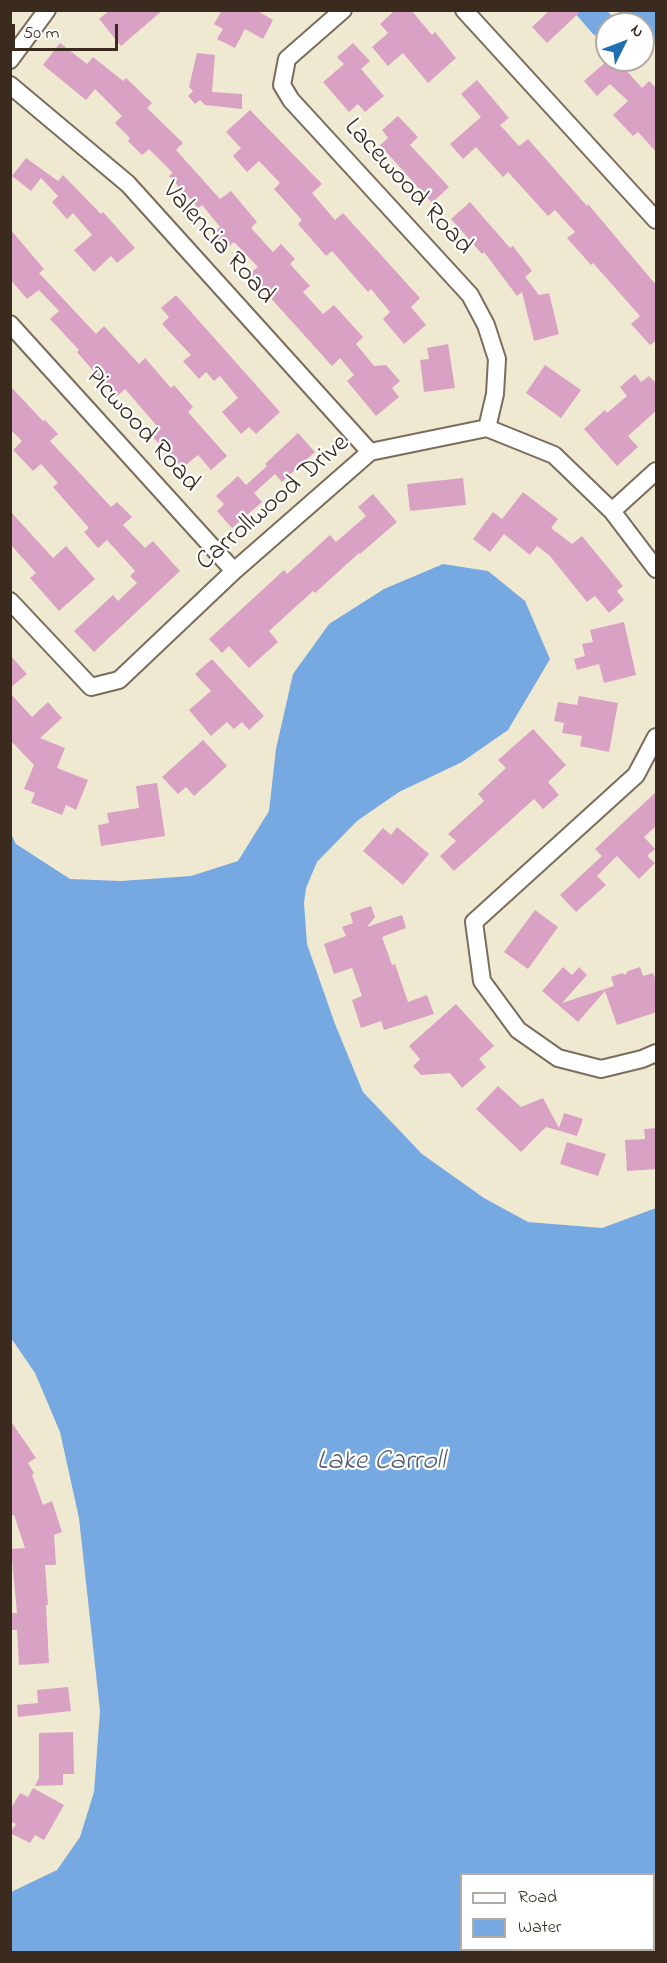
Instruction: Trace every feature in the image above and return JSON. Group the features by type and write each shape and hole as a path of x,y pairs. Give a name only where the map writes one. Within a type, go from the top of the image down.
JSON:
{"street":[{"path":"10,60 47,10"},
{"name":"Lacewood Road","path":"344,10 287,58 282,85 291,100 470,295 486,326 497,359 495,394 487,428"},
{"path":"464,10 657,220"},
{"name":"Valencia Road","path":"10,85 128,184 370,452"},
{"name":"Picwood Road","path":"10,324 234,571"},
{"path":"487,428 554,454 612,511 657,569"},
{"name":"Carrollwood Drive","path":"10,602 91,687 119,680 234,571 370,452 487,428"},
{"path":"612,511 657,471"},
{"path":"657,737 636,775 474,922 482,981 519,1030 558,1058 601,1069 657,1053"}],"water":[{"path":"573,11 608,12 595,12 595,35"},
{"path":"656,11 656,45 655,12 618,12"},
{"name":"Lake Carroll","path":"443,564 488,571 525,601 550,659 508,730 462,762 399,792 357,821 317,862 306,888 304,903 307,944 335,1024 363,1092 422,1154 484,1198 528,1222 602,1228 656,1208 656,1952 11,1952 11,1892 57,1870 80,1837 94,1792 100,1711 79,1518 60,1432 35,1373 11,1338 11,834 16,844 70,879 121,881 191,876 238,861 269,811 276,749 293,674 329,624 384,589"}],"building":[{"path":"110,10 163,10 121,46 99,19"},
{"path":"222,10 256,10 273,20 263,39 245,29 235,48 217,39 223,29 214,24"},
{"path":"395,10 411,10 432,35 435,32 456,58 428,83 403,53 388,66 372,47 388,33 380,24"},
{"path":"550,10 582,10 547,43 532,27"},
{"path":"60,43 87,64 93,57 123,81 126,78 152,103 147,108 183,143 176,150 220,199 231,191 257,222 251,228 273,252 281,244 295,259 290,264 310,286 303,292 323,314 334,305 363,337 356,344 374,366 386,365 400,381 392,388 399,397 376,416 347,381 354,375 340,358 332,366 249,274 258,267 234,242 225,249 212,233 220,227 202,205 198,208 169,176 173,173 149,149 142,155 128,141 130,138 115,123 122,116 95,89 86,100 43,65"},
{"path":"353,43 370,61 361,69 384,96 365,112 358,104 349,112 323,82 344,64 337,57"},
{"path":"197,53 215,55 212,92 242,94 242,109 205,105 200,100 195,104 188,96 193,91 189,87"},
{"path":"595,71 628,72 642,88 649,81 657,89 657,153 638,132 633,136 613,115 628,101 610,84 597,96 584,81"},
{"path":"477,80 509,118 500,125 519,146 528,139 587,206 588,204 657,286 657,340 650,345 631,324 640,316 593,263 591,265 567,238 575,232 555,210 548,216 508,172 503,177 476,147 463,159 450,144 481,117 461,94"},
{"path":"250,110 322,184 312,193 335,220 343,213 420,298 411,307 426,325 404,344 383,319 390,312 371,289 368,292 332,251 326,256 298,224 302,220 274,189 280,183 259,161 247,172 233,156 241,148 226,132"},
{"path":"398,116 418,137 410,145 449,187 432,203 380,145 388,138 382,130"},
{"path":"26,158 58,181 63,175 101,214 103,212 135,248 117,263 111,256 94,272 74,250 92,235 73,213 67,219 52,202 58,196 41,178 31,191 12,176"},
{"path":"470,202 510,248 513,246 532,271 525,277 539,295 549,293 559,334 534,341 522,292 517,296 484,252 482,254 451,219"},
{"path":"10,229 44,269 39,273 96,334 104,326 139,364 145,358 171,388 174,385 193,407 188,412 227,456 211,470 198,455 182,468 149,433 157,426 125,389 116,397 77,352 79,350 50,319 59,311 39,290 27,299 10,279"},
{"path":"176,295 280,412 256,434 249,427 241,434 222,412 238,398 220,376 214,381 206,372 199,379 183,361 191,355 162,324 169,317 161,308"},
{"path":"448,344 455,388 424,392 420,360 429,359 427,348"},
{"path":"545,365 581,390 561,418 526,393"},
{"path":"635,374 641,382 649,376 657,384 657,410 628,436 638,447 617,466 584,429 605,410 607,413 627,396 620,387"},
{"path":"10,386 58,434 50,441 111,507 117,502 132,517 123,525 145,548 153,541 180,571 94,652 74,631 113,595 118,601 137,583 130,576 135,571 107,540 98,548 84,532 89,528 53,487 58,483 41,464 33,471 13,450 22,441 10,429"},
{"path":"298,433 315,452 282,482 275,474 254,493 262,502 232,528 217,511 224,504 216,496 238,476 246,485"},
{"path":"463,478 466,505 410,511 407,484"},
{"path":"523,492 558,519 551,528 572,544 582,536 623,586 617,591 624,600 609,613 595,596 587,602 549,555 537,546 530,555 504,534 490,552 473,539 493,512 502,519"},
{"path":"373,494 397,522 315,593 313,591 269,631 278,642 249,668 229,646 222,653 209,639 284,570 287,574 330,535 336,542 366,516 358,507"},
{"path":"10,511 53,558 66,546 95,579 59,611 30,578 36,573 10,544"},
{"path":"624,622 636,675 604,683 599,664 577,670 574,659 585,656 582,644 593,642 590,630"},
{"path":"10,655 27,674 10,688"},
{"path":"212,659 264,716 249,730 242,722 234,729 227,722 211,736 189,710 211,691 195,674"},
{"path":"10,693 32,717 48,702 62,718 40,738 65,748 57,768 88,780 76,810 66,805 62,815 31,803 35,793 24,789 34,765 10,740"},
{"path":"579,696 618,703 609,752 580,746 582,736 562,733 564,723 554,721 558,702 577,705"},
{"path":"533,729 566,765 548,782 559,795 543,809 534,799 454,871 440,856 456,841 448,834 484,801 478,794 506,768 498,760"},
{"path":"203,740 227,766 194,796 186,787 178,794 162,777"},
{"path":"157,783 165,836 101,846 98,825 109,823 107,813 139,808 136,786"},
{"path":"657,791 657,825 644,837 655,849 647,856 655,863 639,879 617,856 597,876 606,885 576,912 560,895 602,856 595,849"},
{"path":"397,827 429,854 403,885 363,851 383,828 391,835"},
{"path":"371,906 375,917 367,927 402,915 406,928 382,937 392,965 395,964 408,1002 427,995 434,1014 384,1030 381,1021 361,1028 352,1000 362,996 352,968 334,974 324,944 346,936 342,927 353,923 350,913"},
{"path":"535,910 558,927 528,969 504,952"},
{"path":"563,967 572,975 579,967 587,975 562,1003 614,986 611,977 622,973 625,975 628,971 640,967 643,976 653,973 657,983 657,1012 617,1025 605,991 578,1022 542,991"},
{"path":"456,1004 494,1046 479,1059 486,1067 462,1088 450,1073 421,1075 413,1066 420,1059 409,1046"},
{"path":"498,1086 521,1107 543,1098 559,1128 564,1113 583,1119 577,1136 546,1127 521,1152 476,1109"},
{"path":"657,1128 657,1169 627,1171 625,1140 645,1139 644,1129"},
{"path":"567,1142 606,1154 598,1176 560,1164"},
{"path":"10,1420 36,1458 28,1463 34,1473 32,1475 43,1505 52,1501 62,1532 54,1535 56,1565 45,1565 49,1663 19,1665 17,1630 10,1630 10,1613 17,1613 11,1549 25,1548 14,1515 10,1516"},
{"path":"68,1687 71,1711 18,1717 17,1705 38,1703 37,1690"},
{"path":"73,1732 74,1774 63,1774 63,1785 35,1786 39,1778 39,1733"},
{"path":"33,1788 64,1805 44,1840 35,1835 30,1843 10,1833 16,1824 10,1821 10,1810 20,1793 28,1797"}]}
